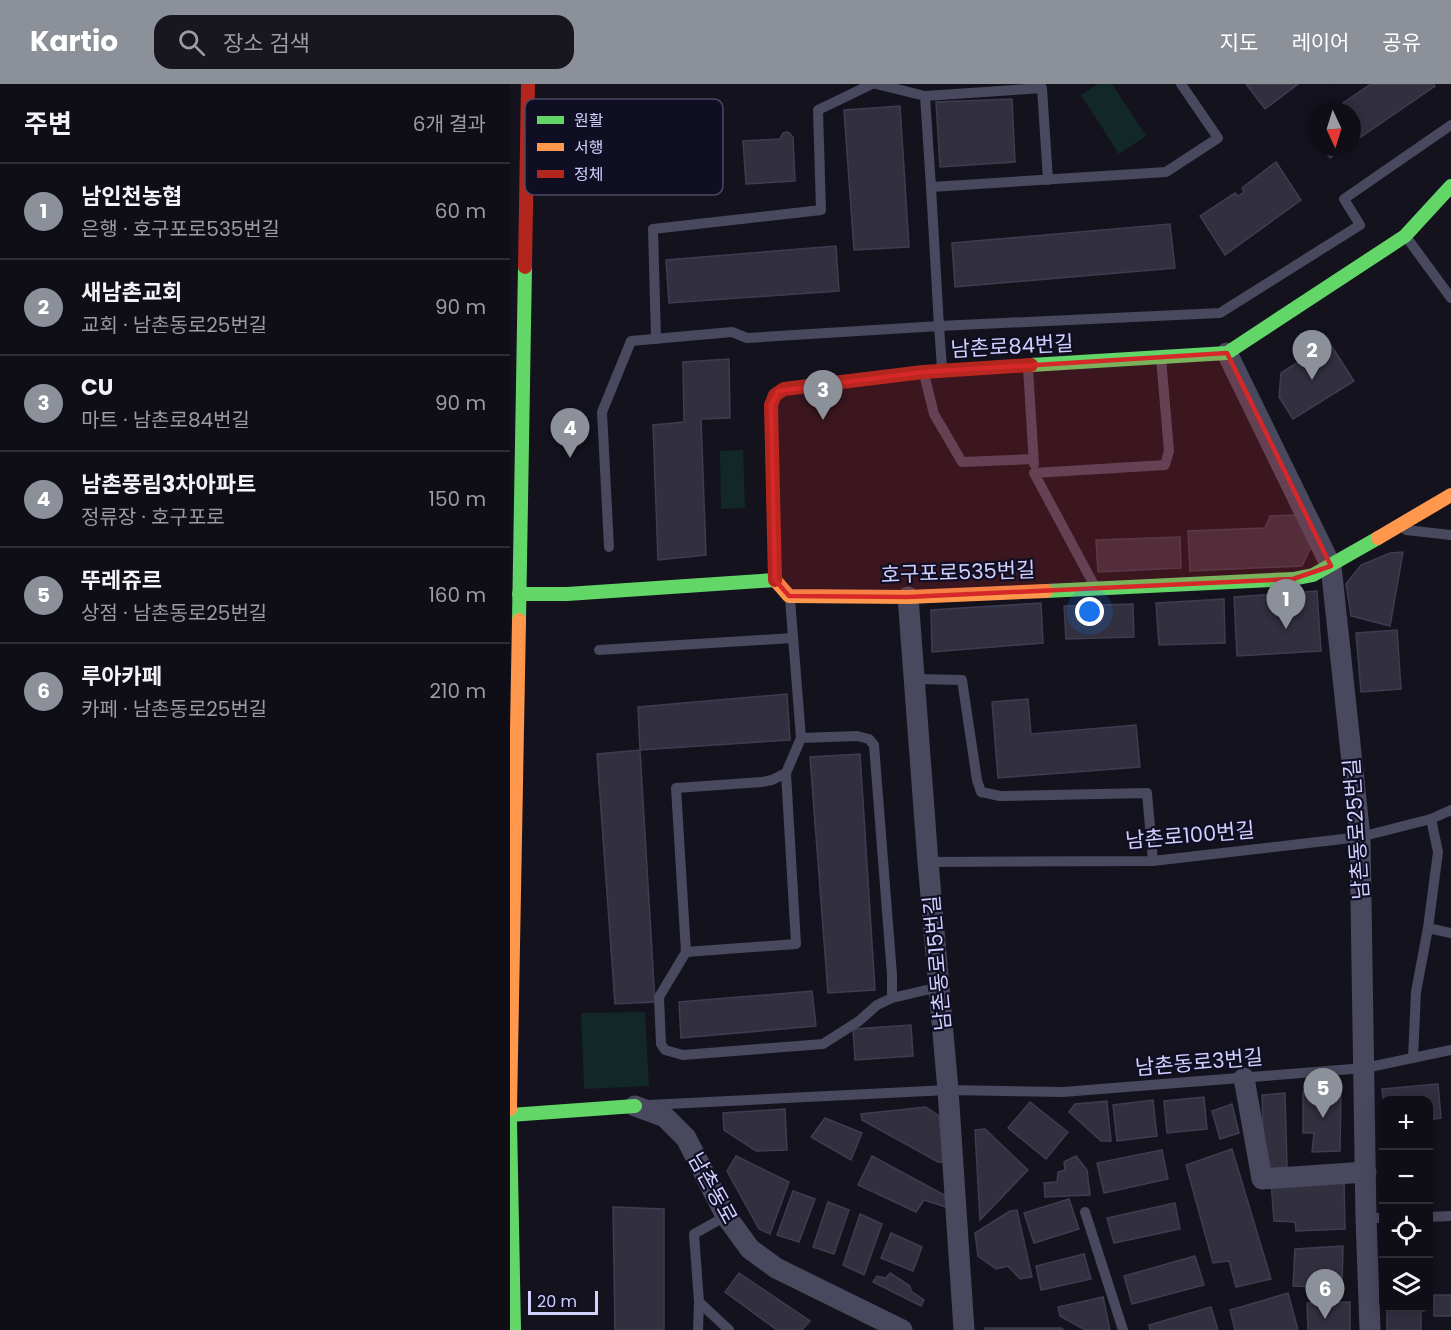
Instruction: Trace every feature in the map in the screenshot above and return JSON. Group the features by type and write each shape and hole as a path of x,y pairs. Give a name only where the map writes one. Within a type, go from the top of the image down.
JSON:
{"street":[{"path":"528,84 528,99"},
{"name":"남촌로84번길","path":"775,580 771,415 773,397 778,391 784,388 923,372 1227,352 1405,236 1451,186"},
{"path":"510,1109 514,694 519,594 526,195"},
{"name":"남촌동로25번길","path":"1227,352 1331,566 1360,837 1366,1172 1375,1218 1370,1330"},
{"name":"호구포로535번길","path":"789,596 908,597 1293,579 1313,575 1331,566 1451,495"},
{"path":"519,594 567,594 775,580 789,596"},
{"name":"남촌동로15번길","path":"908,597 948,1090 964,1330"},
{"path":"1244,1078 1262,1179 1366,1172"},
{"name":"남촌동로","path":"510,1115 635,1106 665,1117 686,1138 726,1216 750,1249 776,1268 902,1330"},
{"path":"510,1121 514,1330"}],"lane":[{"path":"656,339 653,229 821,210 818,110 874,84 925,96 1044,86 1048,180"},
{"path":"931,187 1166,172 1218,138 1181,84"},
{"path":"925,96 942,371"},
{"path":"609,547 602,412 631,341 732,332 747,338 939,326 1220,313 1360,225 1344,199 1451,124"},
{"path":"1405,236 1451,298"},
{"path":"1034,473 1165,465 1169,451 1161,358"},
{"path":"1028,366 1034,473 1095,588"},
{"path":"923,372 934,414 962,462 1034,459"},
{"path":"1394,529 1451,535"},
{"path":"686,952 796,945 786,773 801,738 789,596"},
{"path":"598,650 793,638"},
{"path":"915,679 962,680 977,780 981,792 1000,796 1147,793 1154,861"},
{"path":"801,738 857,736 869,740 874,745 892,998"},
{"path":"786,773 762,782 676,788 686,952 659,997 661,1044 665,1050 684,1055 823,1044 859,1021 877,1005 892,998 939,987"},
{"name":"남촌로100번길","path":"928,862 1154,861 1360,837 1431,819 1451,810"},
{"path":"1413,1058 1416,992 1428,928 1438,852 1431,819"},
{"path":"1428,928 1451,933"},
{"name":"남촌동로3번길","path":"635,1106 948,1090 1063,1092 1365,1068 1451,1050"},
{"path":"1085,1212 1123,1330"},
{"path":"698,1330 699,1302 694,1234 726,1216"},
{"path":"1433,1217 1451,1216"},
{"path":"699,1302 729,1330"}],"highlighted area":[{"path":"1227,353 1331,566 1293,579 908,597 789,596 775,580 771,405 778,391 923,372"}],"green space":[{"path":"1098,84 1112,84 1146,136 1119,154 1081,95"},
{"path":"743,450 745,508 721,509 720,451"},
{"path":"645,1012 649,1086 584,1089 581,1013"}],"building":[{"path":"1246,84 1298,84 1265,109"},
{"path":"1371,84 1434,84 1435,86 1361,137 1361,102 1344,102"},
{"path":"1012,99 1015,162 940,167 936,102"},
{"path":"900,106 909,247 854,250 844,110"},
{"path":"788,132 793,137 795,181 746,184 743,141 780,139 783,133"},
{"path":"1276,162 1301,200 1225,255 1200,216 1235,193 1238,196 1244,192 1242,188"},
{"path":"1170,224 1175,268 955,287 952,243"},
{"path":"836,246 839,291 669,303 666,260"},
{"path":"1329,342 1354,381 1293,419 1279,397 1281,373"},
{"path":"729,359 730,418 701,419 706,555 658,560 653,425 684,422 683,362"},
{"path":"1296,515 1311,547 1302,566 1190,571 1188,531 1265,528 1270,516"},
{"path":"1180,537 1181,568 1098,572 1096,540"},
{"path":"1403,552 1390,626 1351,616 1346,584 1361,565 1390,553"},
{"path":"1317,591 1321,651 1237,656 1234,597"},
{"path":"1224,599 1225,643 1159,645 1156,603"},
{"path":"1041,603 1043,643 932,652 931,610"},
{"path":"1133,604 1134,637 1066,639 1064,606"},
{"path":"1397,630 1401,689 1361,692 1356,633"},
{"path":"787,694 790,740 640,750 638,707"},
{"path":"1028,699 1031,734 1136,725 1140,767 998,778 992,702"},
{"path":"640,750 655,1002 615,1004 597,754"},
{"path":"860,754 875,990 828,993 810,757"},
{"path":"812,991 816,1026 681,1038 679,1002"},
{"path":"911,1025 913,1056 855,1060 853,1029"},
{"path":"1438,1084 1441,1118 1433,1119 1433,1096 1383,1096 1382,1089"},
{"path":"1341,1091 1340,1151 1312,1152 1314,1133 1303,1133 1303,1092"},
{"path":"1285,1093 1287,1167 1264,1169 1262,1095"},
{"path":"1204,1097 1207,1129 1167,1133 1164,1101"},
{"path":"1153,1100 1157,1136 1117,1141 1113,1105"},
{"path":"1107,1101 1111,1141 1101,1141 1069,1112 1075,1104"},
{"path":"1030,1102 1068,1132 1046,1159 1008,1128"},
{"path":"1232,1104 1239,1133 1220,1139 1212,1111"},
{"path":"926,1107 939,1116 944,1162 938,1162 862,1120 861,1114"},
{"path":"785,1109 787,1150 756,1151 724,1130 723,1113"},
{"path":"825,1118 862,1133 851,1160 811,1137"},
{"path":"985,1129 1028,1170 980,1220 975,1130"},
{"path":"1232,1149 1271,1279 1236,1287 1229,1261 1213,1263 1186,1165"},
{"path":"1162,1150 1168,1179 1104,1193 1097,1163"},
{"path":"736,1156 789,1182 770,1234 759,1229 727,1171"},
{"path":"872,1156 950,1198 946,1207 924,1200 916,1212 858,1185"},
{"path":"1076,1156 1087,1170 1090,1195 1045,1197 1044,1183 1057,1182 1058,1172 1065,1170 1064,1162"},
{"path":"1344,1178 1345,1229 1296,1231 1295,1222 1274,1221 1271,1182"},
{"path":"793,1191 815,1199 799,1242 777,1235"},
{"path":"1069,1199 1079,1229 1034,1243 1024,1213"},
{"path":"828,1202 849,1210 834,1254 813,1247"},
{"path":"1175,1203 1180,1229 1114,1243 1107,1218"},
{"path":"613,1207 664,1209 664,1330 615,1330"},
{"path":"1017,1210 1032,1277 1020,1279 1008,1266 996,1269 978,1256 975,1233 1010,1211"},
{"path":"860,1214 882,1224 864,1275 843,1265"},
{"path":"891,1233 922,1247 913,1271 881,1258"},
{"path":"1343,1246 1342,1288 1293,1286 1295,1249"},
{"path":"1084,1254 1091,1279 1041,1290 1036,1266"},
{"path":"1195,1256 1204,1285 1132,1304 1124,1276"},
{"path":"739,1273 810,1321 802,1330 777,1330 725,1292"},
{"path":"890,1273 910,1286 911,1291 924,1300 921,1306 873,1282 877,1276 886,1278"},
{"path":"1288,1293 1298,1330 1235,1330 1230,1310"},
{"path":"1434,1295 1451,1295 1451,1316 1434,1316"},
{"path":"1103,1297 1110,1330 1085,1330 1060,1316 1058,1307"},
{"path":"1350,1302 1350,1330 1308,1330 1307,1303"},
{"path":"1211,1307 1218,1330 1150,1330 1149,1325"},
{"path":"1387,1312 1421,1312 1421,1330 1387,1330"},
{"path":"985,1328 1061,1328 1064,1330 985,1330"}],"traffic: fast":[{"path":"1031,365 1227,353 1405,236 1451,186"},
{"path":"519,620 525,267"},
{"path":"1046,591 1293,579 1313,575 1378,538"},
{"path":"519,594 567,594 775,580"},
{"path":"510,1115 635,1106"},
{"path":"510,1121 514,1330"}],"traffic: slow":[{"path":"1378,538 1451,495"},
{"path":"775,580 789,596 908,597 1046,591"},
{"path":"510,1109 519,620"}],"traffic: jam":[{"path":"528,84 528,99"},
{"path":"525,267 526,195"},
{"path":"775,580 771,405 775,395 784,389 923,372 1031,365"}],"place":[{"name":"새남촌교회","path":"1312,380"},
{"name":"CU","path":"823,420"},
{"name":"남촌풍림3차아파트","path":"570,458"},
{"name":"남인천농협","path":"1286,629"},
{"name":"뚜레쥬르","path":"1323,1118"},
{"name":"루아카페","path":"1325,1319"}]}
